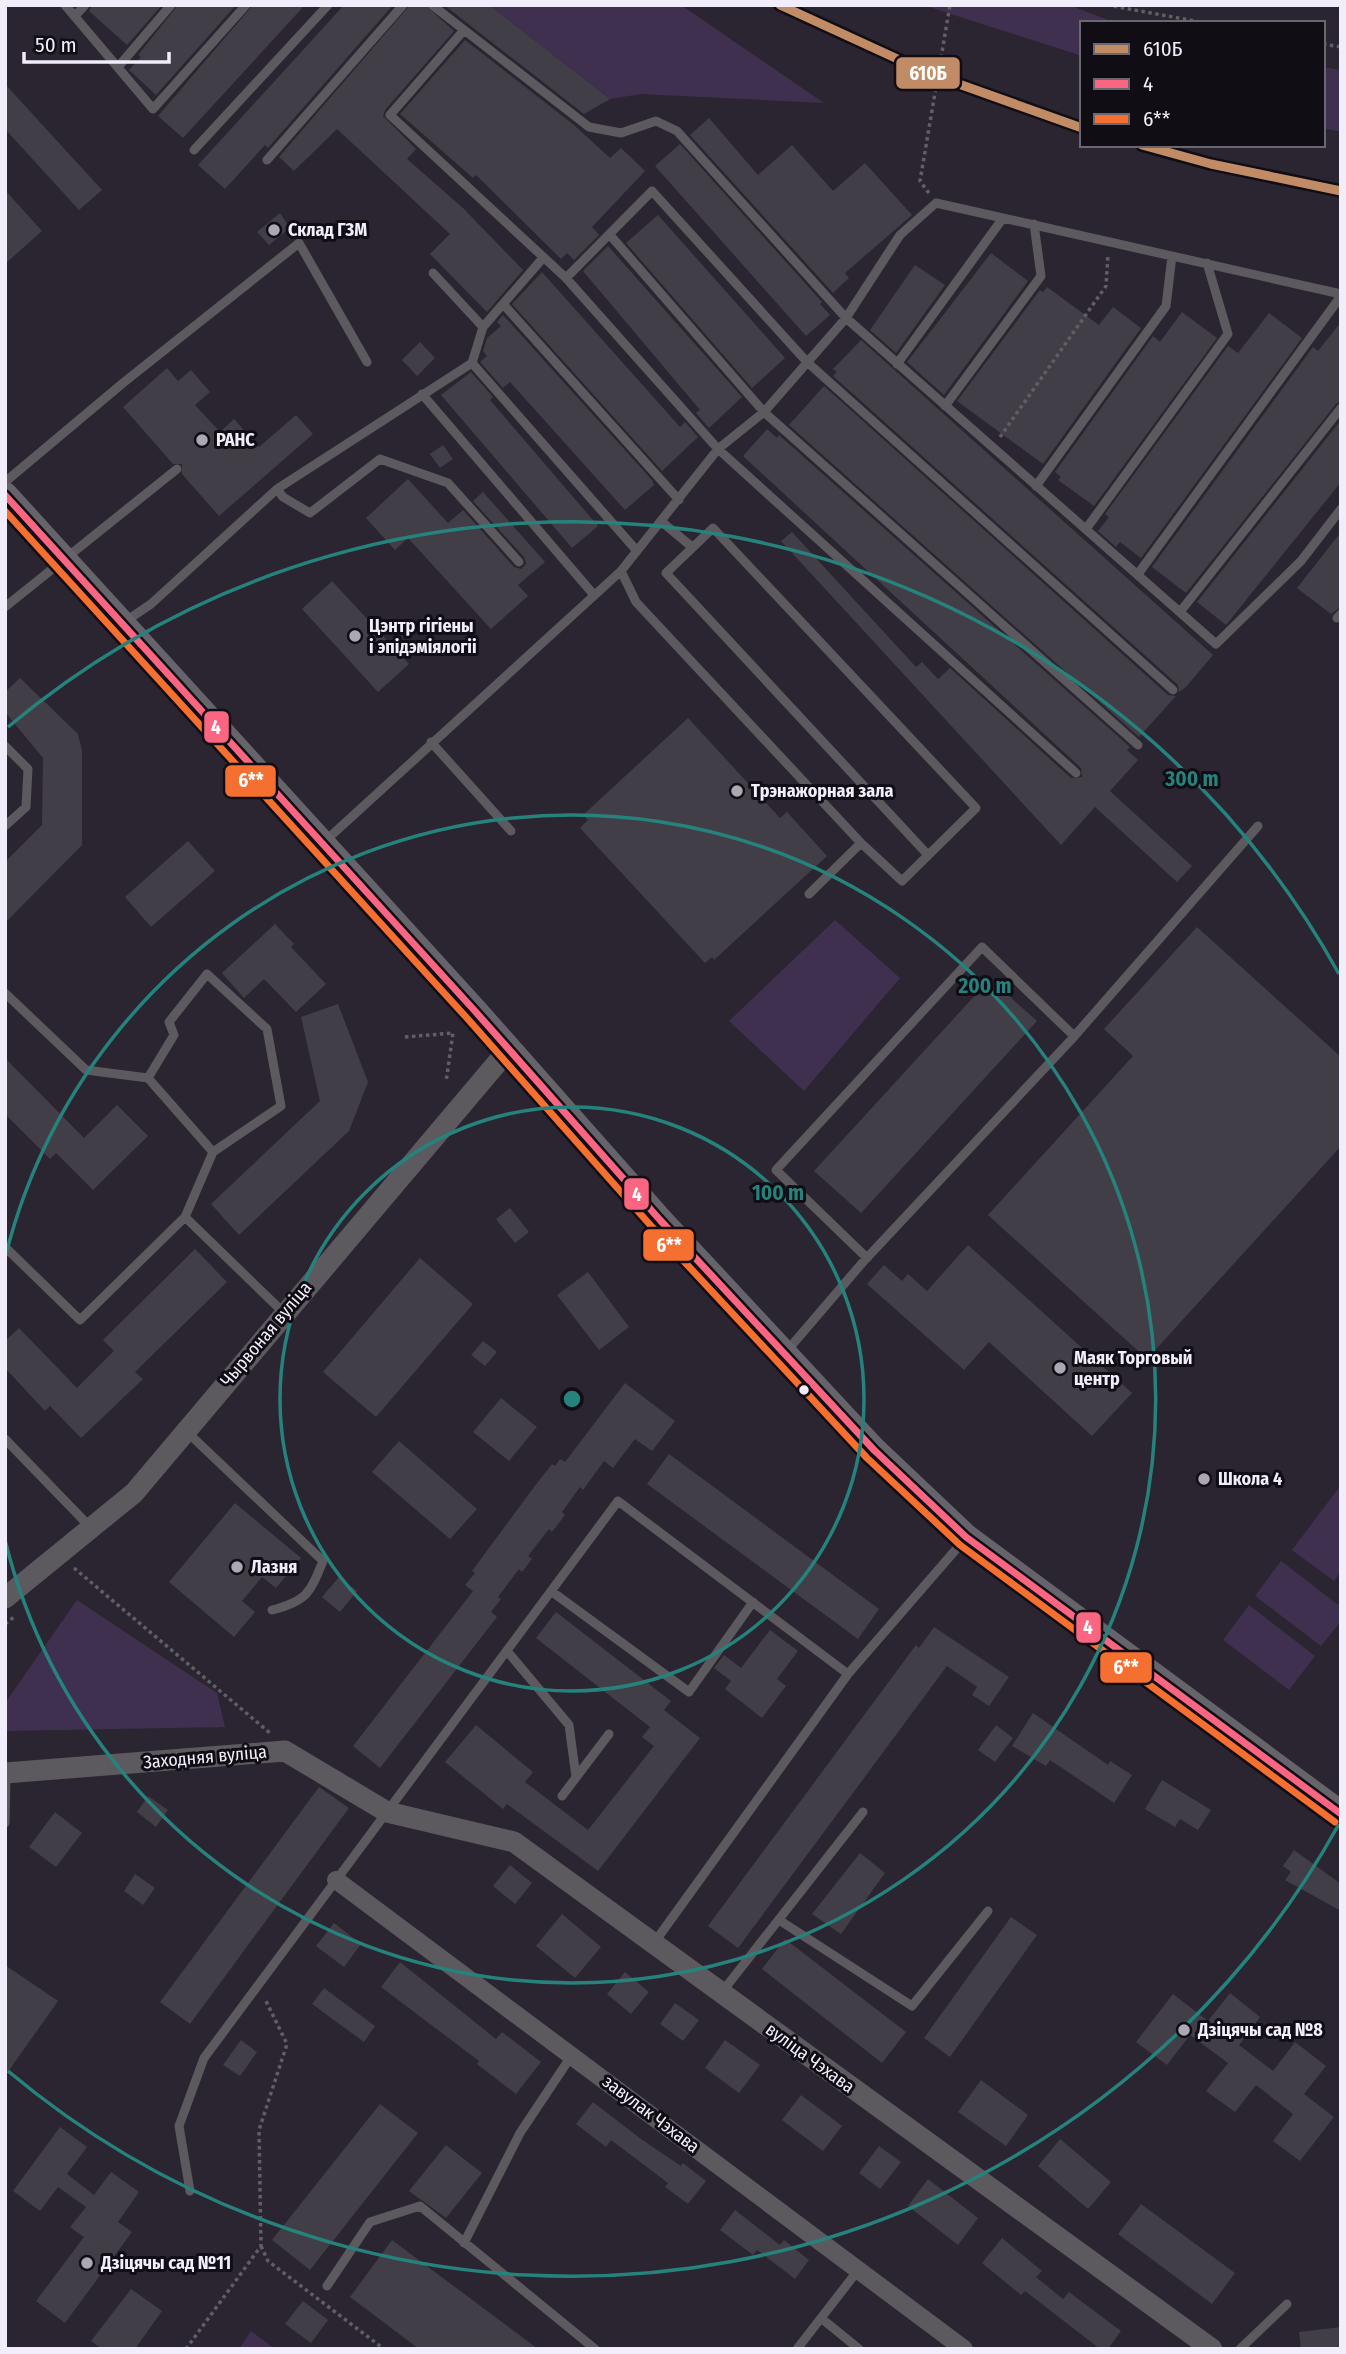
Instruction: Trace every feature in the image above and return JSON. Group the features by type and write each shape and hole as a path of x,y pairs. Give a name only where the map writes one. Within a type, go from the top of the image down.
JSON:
{"main road":[{"path":"5,495 874,1450 966,1537 1341,1814"}],"street":[{"name":"Чырвоная вуліца","path":"10,1607 134,1493 508,1050"},
{"name":"Заходняя вуліца","path":"6,1773 285,1751 387,1812"},
{"name":"вуліца Чэхава","path":"387,1812 514,1842 1212,2349"},
{"name":"завулак Чэхава","path":"337,1880 964,2349"}],"lane":[{"path":"65,5 153,109 246,5"},
{"path":"75,16 85,5"},
{"path":"118,67 171,5"},
{"path":"194,150 328,5"},
{"path":"267,160 403,5"},
{"path":"432,5 589,127 621,132 656,121 677,131 846,318 1216,644 1301,561 1341,509"},
{"path":"464,30 390,115 566,278 718,449 1076,773"},
{"path":"566,278 652,191 807,362 1173,690"},
{"path":"322,844 621,571 718,449 764,412 846,318 900,235 936,203 1341,295 1138,574"},
{"path":"897,363 1003,218"},
{"path":"945,406 1041,276 1034,224"},
{"path":"610,235 764,412 1138,745"},
{"path":"5,482 123,383 299,243 367,362"},
{"path":"1036,486 1166,306 1172,256"},
{"path":"122,624 151,604 277,489 472,363 483,327 543,258"},
{"path":"1086,529 1228,334 1207,263"},
{"path":"433,273 483,327"},
{"path":"504,305 679,499"},
{"path":"472,363 637,551"},
{"path":"422,394 594,595"},
{"path":"1180,612 1341,408"},
{"path":"277,489 283,497 310,513 380,459 448,483 519,562"},
{"path":"5,607 177,469"},
{"path":"662,522 692,547"},
{"path":"621,571 636,602 861,843 902,881 976,808 713,528 666,573 928,855"},
{"path":"431,743 511,831"},
{"path":"5,746 28,769 26,807 5,826"},
{"path":"785,1354 867,1258 1074,1037 1258,826"},
{"path":"809,894 861,843"},
{"path":"867,1258 776,1170 982,947 1074,1037"},
{"path":"5,1247 80,1320 186,1217 213,1152 281,1106 267,1029 206,974 169,1022 174,1035 148,1078"},
{"path":"5,993 86,1070 148,1078 213,1152"},
{"path":"186,1217 284,1313"},
{"path":"185,1430 323,1561 310,1592 292,1605 272,1610"},
{"path":"5,1439 93,1530"},
{"path":"190,2191 179,2126 204,2058 618,1501 848,1674"},
{"path":"654,1943 848,1674 966,1537"},
{"path":"551,1591 689,1692 753,1602"},
{"path":"507,1651 569,1726 576,1777"},
{"path":"562,1796 609,1734"},
{"path":"5,1823 6,1773"},
{"path":"721,1993 863,1812"},
{"path":"779,1920 912,2006 988,1912"},
{"path":"464,2243 520,2133 572,2055"},
{"path":"327,2286 370,2222 420,2206 596,2349"},
{"path":"797,2349 859,2269"},
{"path":"1240,2349 1287,2304"},
{"path":"821,2318 859,2349"}],"path":[{"path":"936,203 920,181 950,5"},
{"path":"1107,5 1195,21"},
{"path":"992,447 1106,286 1109,241"},
{"path":"405,1037 453,1033 446,1082"},
{"path":"66,1574 76,1566 271,1734"},
{"path":"5,1624 10,1607"},
{"path":"186,2349 261,2246 259,2130 287,2044 258,1985"}],"shaded area":[{"path":"489,5 681,5 824,103 641,94 610,99"},
{"path":"923,5 1069,5 1111,21 1080,21 1080,55"},
{"path":"1325,67 1341,70 1341,132 1325,128"},
{"path":"835,920 900,978 804,1091 729,1021"},
{"path":"1341,1485 1341,1571 1334,1581 1292,1550"},
{"path":"1281,1561 1341,1607 1341,1621 1321,1646 1255,1596"},
{"path":"77,1600 217,1693 225,1727 5,1731 5,1703"},
{"path":"1249,1605 1315,1656 1289,1690 1223,1640"},
{"path":"251,2331 275,2349 239,2349"}],"building":[{"path":"92,5 162,5 127,45 89,11"},
{"path":"178,5 236,5 156,95 129,70"},
{"path":"253,5 305,5 183,138 158,116"},
{"path":"344,5 393,5 268,148 265,145 225,189 198,165"},
{"path":"410,5 425,5 454,31 385,110 383,116 416,149 407,159 463,208 523,270 487,312 430,254 450,234 337,129 294,171 279,157"},
{"path":"444,5 489,5 610,99 584,114"},
{"path":"465,40 574,125 610,158 621,148 645,171 592,227 599,235 574,260 567,253 561,259 476,175 473,178 400,114"},
{"path":"5,84 102,190 79,210 5,129"},
{"path":"709,118 758,175 792,145 833,191 865,163 912,215 845,273 849,278 833,293 690,135"},
{"path":"680,144 822,302 820,304 830,315 806,336 655,166"},
{"path":"5,190 42,231 5,264"},
{"name":"Склад ГЗМ","path":"280,213 290,228 269,245 257,232"},
{"path":"658,215 785,358 752,388 626,243"},
{"path":"608,246 742,397 709,428 696,413 700,410 583,271"},
{"path":"991,253 1028,281 944,395 907,362"},
{"path":"915,265 945,285 896,353 870,330"},
{"path":"542,272 680,427 685,422 698,437 662,471 512,304"},
{"path":"1047,287 1099,325 1113,307 1141,328 1043,464 957,401 1040,290 1043,292"},
{"path":"1182,312 1217,338 1094,506 1058,480 1061,477 1055,472 1153,336 1160,342"},
{"path":"1269,313 1302,338 1141,558 1120,542 1116,547 1098,531 1109,517 1105,514 1228,346 1238,353"},
{"path":"503,315 652,480 654,485 625,510 510,382 503,388 480,362 487,356 483,351 487,338 501,326 497,322"},
{"path":"1341,322 1341,401 1186,593 1152,567 1313,347 1318,351"},
{"path":"861,340 1213,655 1186,687 1179,692 1178,685 833,376 837,372 833,369"},
{"path":"420,342 435,358 417,376 402,360"},
{"name":"РАНС","path":"167,368 178,381 191,370 210,392 195,405 220,432 234,419 259,447 296,415 313,434 219,516 182,474 182,464 173,464 123,407"},
{"path":"471,372 493,397 490,400 598,526 572,548 441,395"},
{"path":"824,386 1168,695 1176,696 1139,737 789,425"},
{"path":"1341,420 1341,482 1226,625 1197,602"},
{"path":"767,429 777,438 779,435 1130,747 1127,750 1138,760 1110,791 1192,866 1177,882 1095,807 1061,845 781,541 792,532 916,667 922,662 938,679 950,668 1071,778 1082,777 1081,768 743,456"},
{"path":"443,445 453,459 440,468 430,454"},
{"path":"408,479 448,523 463,510 514,567 521,569 526,564 524,557 473,501 483,492 545,562 518,585 528,596 491,629 408,538 395,550 366,518"},
{"path":"1341,532 1341,607 1331,614 1297,588"},
{"name":"Цэнтр гігіены і эпідэміялогіі","path":"332,581 409,664 378,692 302,609"},
{"path":"20,678 78,734 82,751 82,845 5,923 5,862 42,825 43,758 5,712 5,692"},
{"path":"688,718 780,818 787,812 827,856 714,960 712,957 705,963 580,828 588,820 583,815"},
{"path":"188,841 215,871 151,927 125,897"},
{"path":"275,924 294,944 291,947 326,984 296,1012 264,979 244,998 222,973"},
{"path":"1197,927 1341,1057 1341,1146 1147,1359 988,1215 1133,1056 1104,1029"},
{"path":"990,979 1037,1021 861,1213 814,1171"},
{"path":"338,1004 368,1082 349,1131 239,1235 211,1204 320,1101 301,1017"},
{"path":"5,1058 84,1138 117,1105 148,1136 93,1190 56,1153 50,1159 5,1114"},
{"path":"510,1208 529,1232 515,1243 496,1219"},
{"name":"Маяк Торговый центр","path":"968,1245 1132,1393 1092,1436 989,1342 964,1370 867,1284 884,1265 902,1281 908,1274 927,1291"},
{"path":"195,1249 227,1282 135,1372 143,1379 81,1438 50,1406 45,1411 5,1368 5,1341 19,1328 77,1388 114,1351 103,1340"},
{"path":"420,1258 473,1304 376,1417 323,1372"},
{"path":"588,1272 629,1327 599,1350 557,1295"},
{"path":"483,1341 497,1352 485,1366 471,1355"},
{"path":"625,1383 675,1421 652,1451 635,1439 613,1468 604,1461 583,1490 580,1487 562,1512 565,1515 552,1532 549,1529 528,1556 532,1559 522,1572 519,1569 498,1597 501,1599 491,1612 497,1617 380,1768 353,1746 473,1591 465,1585 475,1573 472,1571 534,1487 552,1464 555,1466 560,1459 565,1462"},
{"path":"501,1398 537,1427 509,1461 473,1432"},
{"path":"399,1441 477,1509 450,1539 372,1472"},
{"path":"669,1454 879,1609 858,1639 647,1484"},
{"name":"Лазня","path":"235,1503 301,1558 276,1588 262,1577 242,1601 255,1612 234,1637 169,1582"},
{"path":"339,1577 357,1591 340,1612 322,1597"},
{"path":"556,1612 671,1701 664,1710 700,1738 598,1871 507,1804 503,1809 445,1762 476,1725 533,1772 525,1782 588,1830 654,1746 642,1737 650,1727 536,1638"},
{"path":"934,1627 1009,1677 989,1706 972,1695 977,1687 947,1666 738,1948 708,1926 916,1645 919,1648"},
{"path":"770,1630 798,1651 777,1679 786,1686 762,1718 725,1689 731,1681 714,1668 724,1655 741,1668"},
{"path":"1033,1713 1108,1765 1110,1761 1132,1775 1114,1803 1050,1760 1046,1766 1012,1746"},
{"path":"996,1725 1013,1738 995,1762 978,1750"},
{"path":"1162,1780 1211,1810 1198,1830 1180,1819 1175,1827 1145,1809"},
{"path":"319,1787 349,1808 190,2024 160,2002"},
{"path":"148,1796 168,1810 156,1827 137,1812"},
{"path":"55,1812 82,1833 56,1867 29,1847"},
{"path":"1294,1850 1341,1884 1341,1911 1285,1880 1291,1872 1283,1866"},
{"path":"860,1853 885,1873 841,1934 812,1914"},
{"path":"510,1865 532,1883 515,1904 493,1886"},
{"path":"135,1874 155,1888 143,1905 124,1891"},
{"path":"562,1914 601,1947 575,1978 536,1946"},
{"path":"1011,1917 1037,1935 950,2057 924,2038"},
{"path":"334,1923 361,1944 344,1967 316,1946"},
{"path":"785,1939 906,2032 882,2063 762,1969"},
{"path":"400,1962 496,2039 502,2032 541,2062 516,2094 477,2064 479,2061 381,1987"},
{"path":"5,1965 58,2001 5,2076"},
{"path":"625,1972 649,1992 631,2014 607,1994"},
{"path":"324,1988 375,2026 364,2042 312,2004"},
{"path":"1230,1993 1260,2017 1239,2045 1273,2071 1295,2042 1326,2066 1304,2094 1334,2117 1300,2161 1273,2141 1293,2114 1256,2085 1235,2112 1206,2091 1228,2063 1190,2035 1167,2065 1136,2042 1173,1994 1208,2021"},
{"path":"675,2003 699,2020 683,2041 660,2024"},
{"path":"241,2040 257,2052 240,2076 223,2065"},
{"path":"725,2040 760,2065 739,2093 705,2068"},
{"path":"981,2080 1028,2115 1006,2146 958,2112"},
{"path":"801,2095 842,2126 823,2151 782,2120"},
{"path":"593,2102 641,2139 681,2166 683,2163 706,2181 688,2204 665,2187 668,2183 611,2140 606,2147 576,2124"},
{"path":"380,2104 418,2133 310,2270 272,2240"},
{"name":"Дзіцячы сад №11","path":"60,2127 87,2147 67,2174 94,2195 111,2172 139,2192 118,2222 132,2232 65,2323 36,2301 84,2237 70,2227 86,2207 58,2187 40,2211 13,2191"},
{"path":"1060,2139 1111,2182 1088,2209 1038,2166"},
{"path":"446,2145 482,2173 446,2218 409,2191"},
{"path":"879,2146 901,2162 880,2189 859,2173"},
{"path":"928,2179 978,2218 958,2245 908,2206"},
{"path":"1141,2204 1235,2273 1212,2304 1118,2234"},
{"path":"735,2210 780,2245 784,2240 809,2260 795,2279 757,2250 753,2255 720,2230"},
{"path":"1002,2238 1042,2271 1036,2277 1063,2299 1069,2292 1121,2331 1108,2349 1100,2349 1025,2291 1021,2295 982,2263"},
{"path":"392,2240 538,2349 419,2349 350,2297"},
{"path":"131,2289 162,2311 135,2349 102,2349 91,2341"},
{"path":"303,2301 328,2320 311,2343 285,2324"},
{"path":"1341,2327 1341,2349 1301,2349 1299,2332"}],"transit line":[{"name":"610Б","path":"780,5 928,73 1080,127"},
{"name":"610Б","path":"1149,147 1211,164 1341,191"},
{"name":"4","path":"5,495 474,1010 660,1220 874,1450 966,1537 1341,1814"},
{"name":"6**","path":"5,511 466,1017 652,1227 867,1458 960,1545 1335,1822"}],"place":[{"name":"Склад ГЗМ","path":"274,230"},
{"name":"РАНС","path":"202,440"},
{"name":"Цэнтр гігіены і эпідэміялогіі","path":"355,636"},
{"name":"Трэнажорная зала","path":"737,791"},
{"name":"Маяк Торговый центр","path":"1060,1368"},
{"name":"Школа 4","path":"1204,1479"},
{"name":"Лазня","path":"237,1567"},
{"name":"Дзіцячы сад №8","path":"1184,2030"},
{"name":"Дзіцячы сад №11","path":"87,2263"}]}
